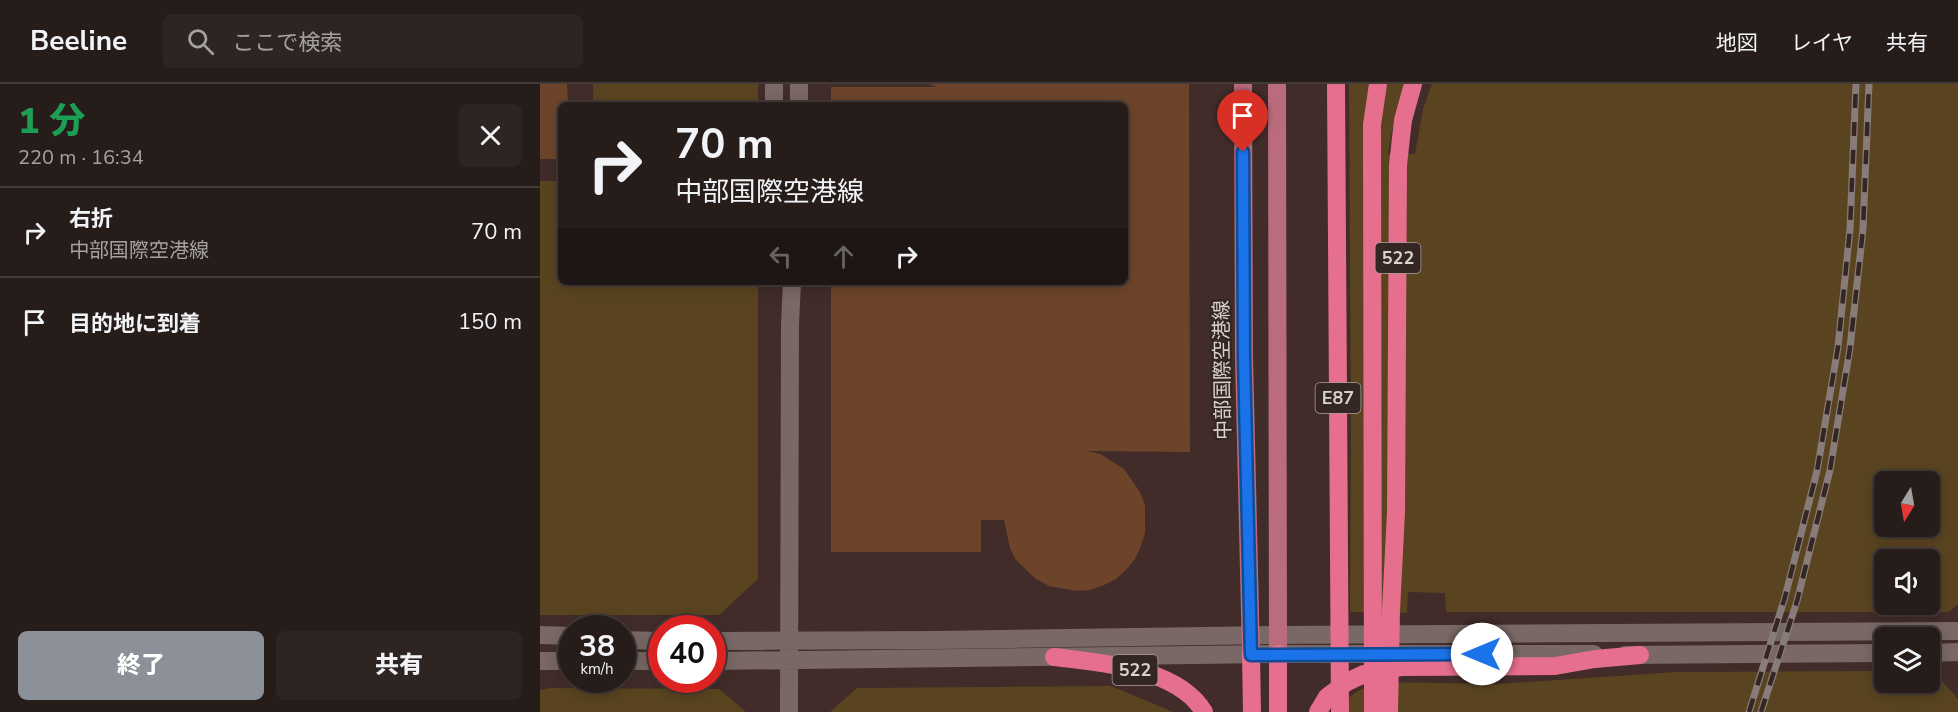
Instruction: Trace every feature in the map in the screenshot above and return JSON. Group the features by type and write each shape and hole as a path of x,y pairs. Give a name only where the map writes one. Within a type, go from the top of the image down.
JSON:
{"highway":[{"name":"E87","path":"1336,84 1340,712"},
{"name":"E87","path":"1373,712 1372,125 1378,84"},
{"name":"522","path":"1389,712 1396,512 1398,165 1404,120 1413,84"},
{"path":"1278,654 1278,712"},
{"path":"1251,655 1252,712"},
{"path":"1318,712 1327,697 1347,682 1364,674 1402,667 1555,666 1595,659 1640,655"},
{"name":"522","path":"1054,657 1137,670 1161,678 1184,691 1204,712"}],"main road":[{"name":"中部国際空港線","path":"1242,84 1244,357 1251,655"},
{"path":"1277,84 1278,654"}],"street":[{"path":"774,84 774,102"},
{"path":"799,84 799,102"},
{"path":"786,285 789,325 789,712"},
{"path":"789,325 792,285"},
{"path":"726,641 1958,631"},
{"path":"540,635 558,636"},
{"path":"1940,653 1958,652"},
{"path":"726,661 1278,654 1874,653"},
{"path":"541,661 558,661"}],"shaded area":[{"path":"540,84 1958,84 1958,712 540,712"},
{"path":"593,84 758,84 758,102 593,102"},
{"path":"1349,84 1404,84 1394,119 1388,154 1415,154 1423,109 1432,84 1958,84 1958,604 1949,612 1940,612 1940,549 1874,549 1874,612 1446,612 1445,593 1408,592 1407,613 1350,612"},
{"path":"540,181 558,181 558,285 758,285 758,579 719,615 540,615"},
{"path":"1874,671 1874,693 1940,693 1940,679 1958,699 1958,712 1334,712 1355,693 1380,682 1498,684 1676,672"},
{"path":"1111,686 1173,712 830,712 857,688"},
{"path":"558,688 558,693 636,693 636,689 648,689 648,693 724,693 746,712 540,712 540,690"}],"building":[{"path":"540,84 567,84 568,102 558,102 558,159 540,159"},
{"path":"929,84 1189,84 1190,452 1087,451 1100,454 1124,469 1140,492 1145,505 1145,533 1135,559 1116,579 1090,590 1076,591 1049,586 1036,579 1016,560 1010,548 1004,520 981,520 981,552 831,552 831,285 1128,285 1128,102 831,102 831,87 936,87"}],"railway":[{"path":"1749,712 1785,597 1817,471 1838,347 1850,229 1856,84"},
{"path":"1761,712 1797,601 1830,470 1850,348 1863,229 1869,84"}],"route":[{"path":"1243,152 1244,357 1251,655 1482,654"}]}
